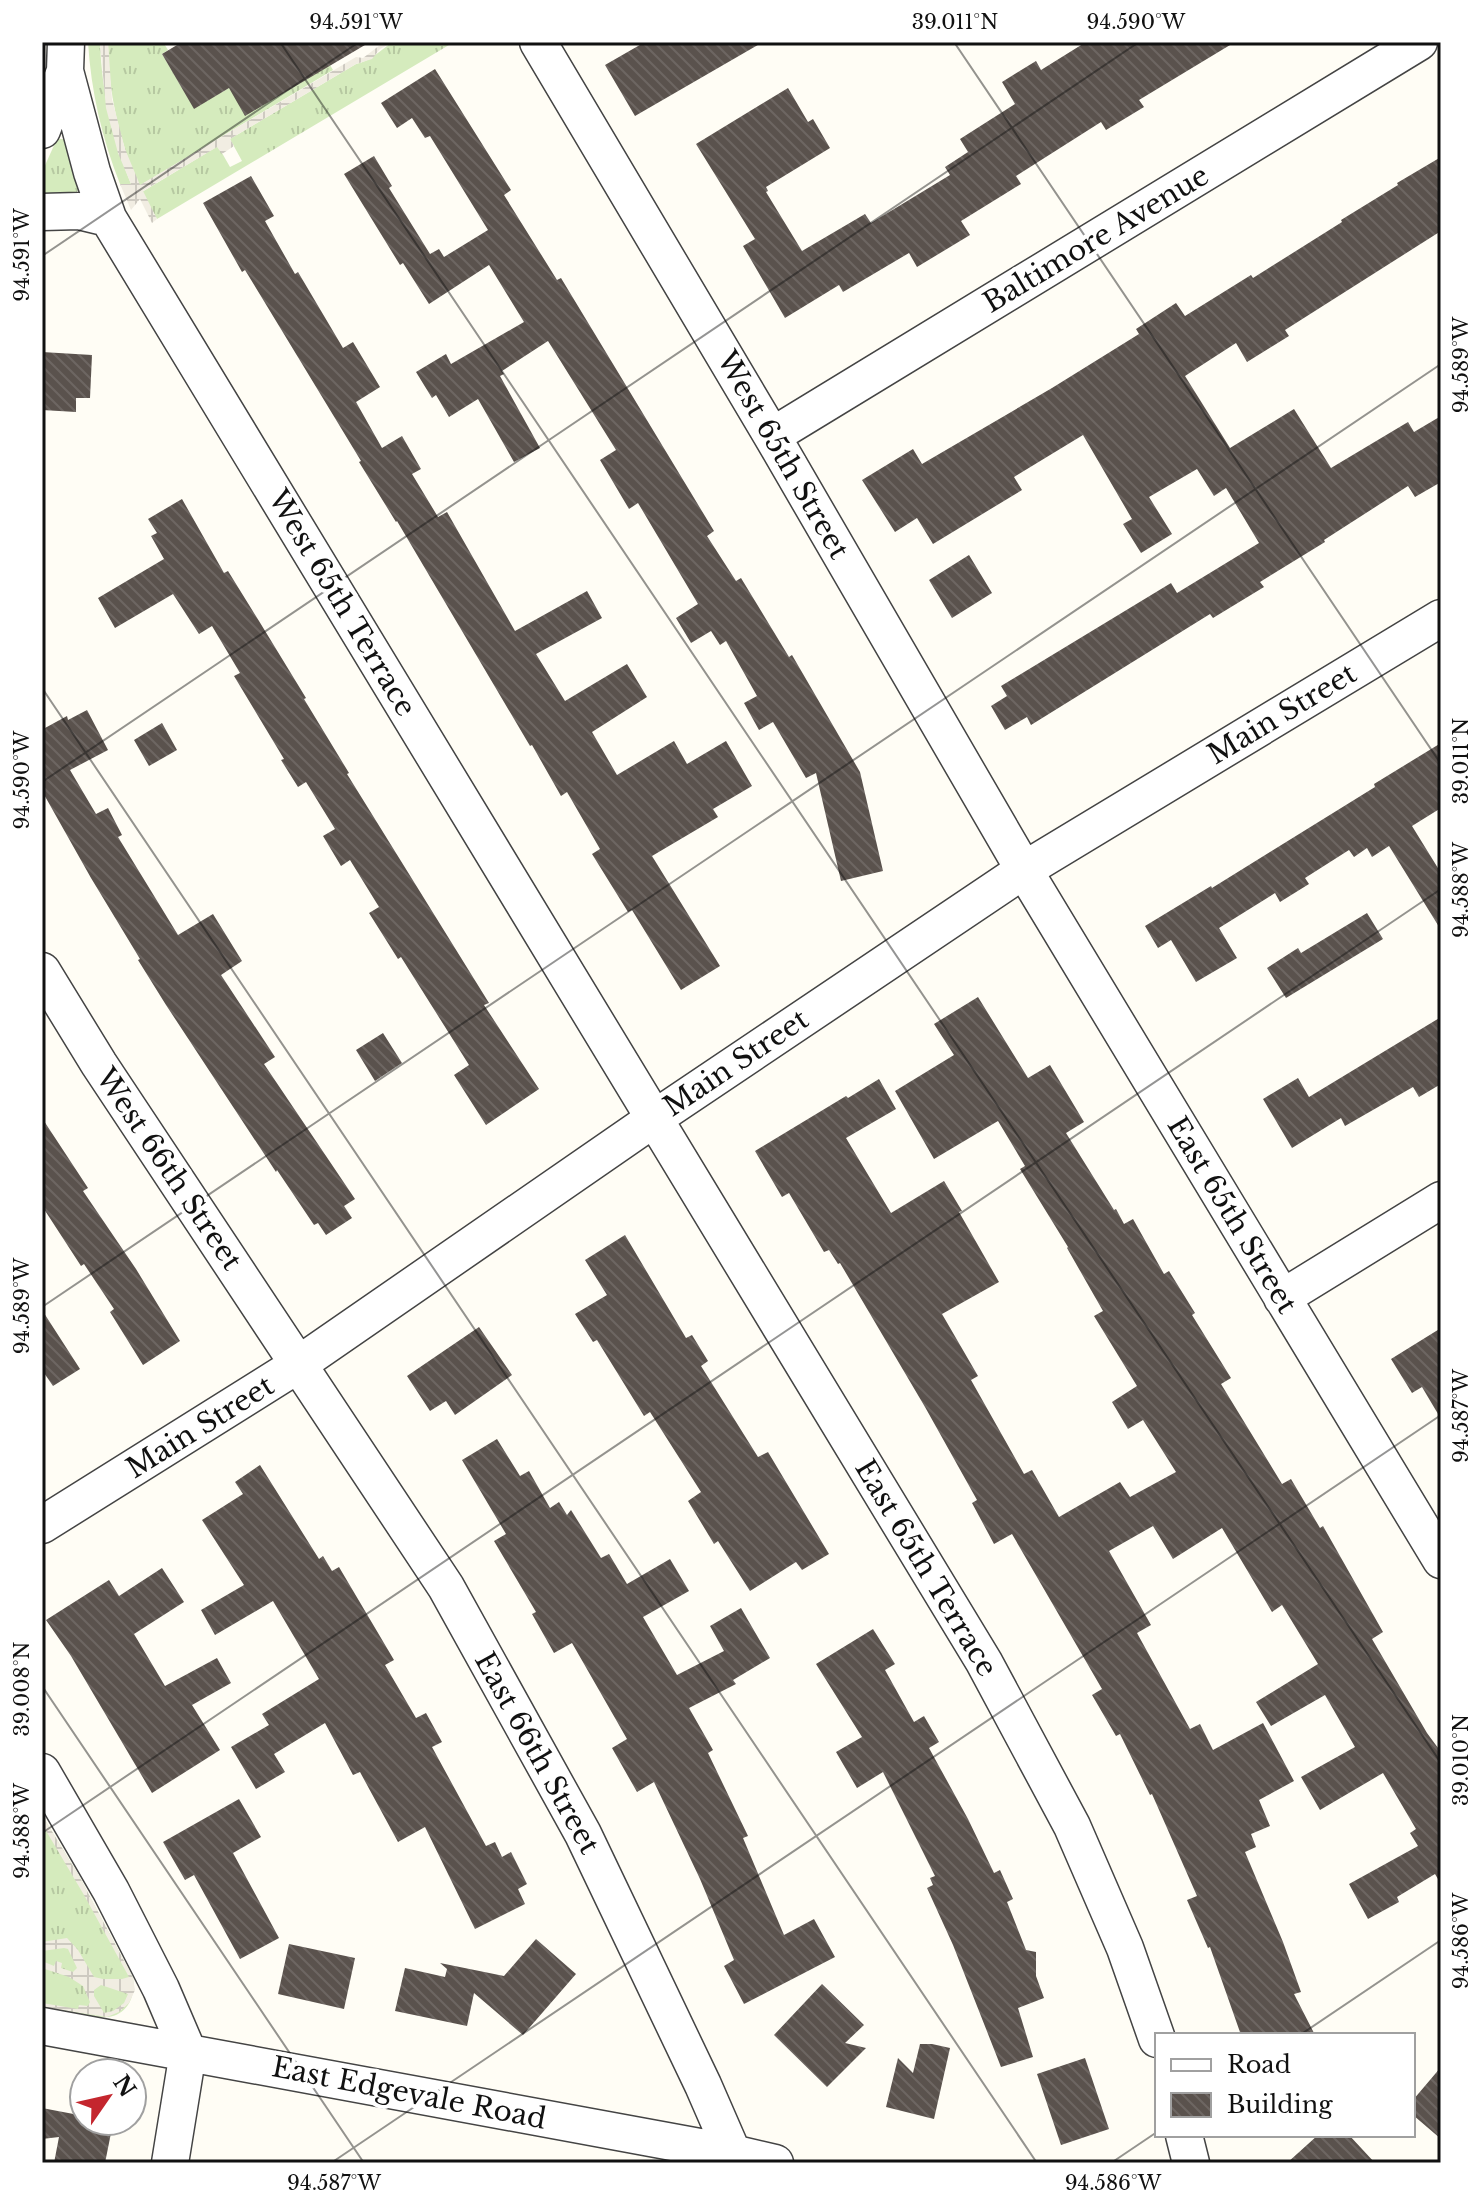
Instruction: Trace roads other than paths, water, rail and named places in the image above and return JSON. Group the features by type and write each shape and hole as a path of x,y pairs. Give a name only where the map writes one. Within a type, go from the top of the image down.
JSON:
{"street":[{"name":"West 65th Street","path":"538,42 1024,870"},
{"name":"Baltimore Avenue","path":"772,436 1419,42"},
{"path":"42,130 66,56"},
{"name":"West 65th Terrace","path":"66,56 88,159 108,218 655,1118"},
{"path":"42,212 79,211 108,218"},
{"name":"Main Street","path":"42,1525 299,1364 655,1118 1024,870 1441,618"},
{"name":"East 65th Street","path":"1024,870 1441,1560"},
{"name":"West 66th Street","path":"42,971 116,1089 299,1364"},
{"name":"East 65th Terrace","path":"655,1118 984,1662 1072,1826 1125,1948 1155,2033"},
{"path":"1282,1298 1441,1200"},
{"name":"East 66th Street","path":"299,1364 446,1587 583,1834 703,2085 734,2158"},
{"path":"42,1772 111,1891 161,1989 188,2052 170,2163"},
{"name":"East Edgevale Road","path":"42,2026 734,2158 775,2163"},
{"path":"1184,2137 1191,2163"}]}
